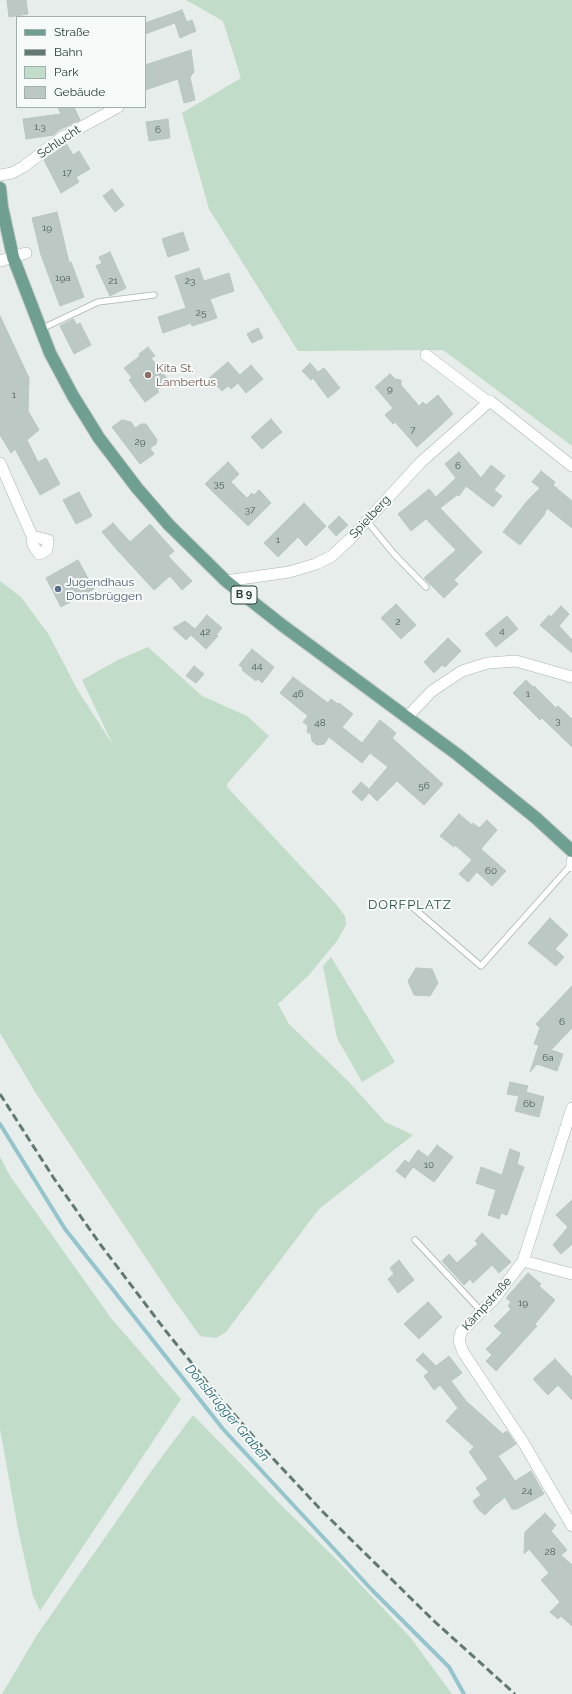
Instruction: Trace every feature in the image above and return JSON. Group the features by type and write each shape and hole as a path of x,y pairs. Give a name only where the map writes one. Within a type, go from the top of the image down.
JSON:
{"main road":[{"name":"B 9","path":"0,188 2,207 13,257 50,353 73,396 99,438 137,488 169,526 226,581 282,625 458,754 536,818 572,851"}],"street":[{"name":"Schlucht","path":"0,175 12,173 23,167 63,137 116,108"},
{"path":"0,261 26,253"},
{"path":"426,355 488,402 490,401 572,466"},
{"name":"Spielberg","path":"226,581 289,572 316,564 332,556 367,521 421,462 488,402"},
{"path":"0,463 32,536"},
{"path":"407,716 432,691 462,671 488,663 516,661 572,676"},
{"name":"Kämpstraße","path":"572,1108 523,1261 495,1298 461,1332 459,1342 463,1352 523,1442 572,1526"},
{"path":"523,1261 572,1274"}],"lane":[{"path":"41,329 98,302 154,294"},
{"path":"367,521 394,554 426,587"},
{"path":"410,905 481,966 572,864"},
{"path":"415,1240 482,1312"}],"green space":[{"path":"186,0 572,0 572,446 443,350 298,351 209,209 182,113 241,78 223,21"},
{"path":"0,581 21,597 49,635 77,689 113,745 82,680 118,660 148,647 202,696 247,716 269,736 227,784 227,787 336,904 345,916 346,925 337,941 308,976 278,1004 289,1024 348,1081 385,1122 413,1135 319,1209 226,1332 216,1338 200,1336 172,1297 37,1095 0,1033"},
{"path":"331,957 395,1062 362,1082 337,1038 323,966"},
{"path":"0,1157 10,1176 111,1318 181,1399 40,1611 33,1596 18,1529 0,1429"},
{"path":"193,1415 340,1563 410,1637 452,1694 2,1694 37,1635 152,1470"}],"building":[{"path":"7,0 26,0 28,14 9,17"},
{"path":"182,10 187,22 192,20 196,31 180,38 175,23 146,34 146,23"},
{"path":"191,50 194,72 190,77 195,100 184,103 178,79 146,90 146,65"},
{"path":"58,108 74,108 80,120 59,130 54,135 26,139 23,119 61,114"},
{"path":"168,119 170,138 149,141 146,122"},
{"path":"66,143 73,155 79,151 90,169 76,177 79,182 61,193 44,160"},
{"path":"112,189 124,205 115,212 103,196"},
{"path":"57,212 69,262 71,262 84,297 60,306 41,255 32,218"},
{"path":"183,232 189,250 168,257 162,239"},
{"path":"110,252 126,288 110,296 96,266 102,263 99,257"},
{"path":"199,268 204,281 229,273 234,291 210,299 217,318 192,326 191,323 163,333 158,317 186,308 175,276"},
{"path":"0,316 29,378 28,411 39,430 27,440 38,462 46,458 60,484 40,495 15,449 11,453 0,435"},
{"path":"73,319 77,325 80,323 91,345 74,354 60,326"},
{"path":"258,328 263,338 252,343 247,334"},
{"path":"148,347 155,356 151,358 169,381 157,390 159,392 145,402 129,380 132,378 124,368 140,356 139,354"},
{"path":"228,362 240,375 251,365 263,379 246,393 238,383 231,389 228,386 222,391 209,378"},
{"path":"310,363 318,372 324,368 340,388 328,398 313,378 311,380 302,371"},
{"path":"390,374 395,379 401,380 401,385 419,406 423,402 426,405 438,395 453,414 417,447 395,422 393,424 385,415 393,408 375,387"},
{"path":"271,419 282,432 262,449 251,437"},
{"path":"122,420 131,422 135,428 141,424 146,424 157,440 156,444 150,448 154,454 140,464 112,427"},
{"path":"459,452 481,478 491,465 505,476 494,490 502,496 493,507 466,486 459,496 457,495 440,508 482,552 454,580 458,584 444,598 424,578 456,550 426,519 411,531 398,514 429,489 436,497 456,478 445,464"},
{"path":"228,462 239,474 231,482 247,498 252,493 254,495 259,490 271,503 248,526 205,484"},
{"path":"541,471 555,482 553,485 572,501 572,528 547,508 544,515 520,545 503,532 527,501 540,488 532,482"},
{"path":"79,492 92,516 76,524 63,500"},
{"path":"304,503 326,526 306,546 298,537 278,557 264,543"},
{"path":"339,516 348,525 336,536 328,527"},
{"path":"113,523 130,542 150,524 174,551 168,556 192,581 182,590 170,576 154,590 102,532"},
{"path":"78,560 94,589 61,607 46,578"},
{"path":"396,604 416,625 401,639 381,618"},
{"path":"561,606 569,614 559,626 572,640 572,653 540,625 549,615 551,617"},
{"path":"207,615 222,628 216,635 218,636 206,649 191,635 186,640 173,628 185,621 195,629"},
{"path":"507,616 518,629 496,647 485,634"},
{"path":"448,638 461,651 445,667 442,665 434,673 424,662"},
{"path":"252,649 274,667 262,683 258,679 256,681 242,670 243,668 239,665"},
{"path":"194,666 204,674 196,683 186,676"},
{"path":"293,677 328,703 331,699 338,704 339,703 353,714 342,727 362,743 380,720 396,733 392,738 443,784 424,805 397,781 377,801 369,793 362,801 352,792 361,782 369,789 388,767 370,753 362,763 329,737 324,744 317,745 312,741 311,734 307,732 308,726 303,722 308,716 280,693"},
{"path":"526,680 556,708 558,706 572,719 572,747 542,718 540,720 513,693"},
{"path":"459,814 472,825 473,823 479,828 487,820 497,830 481,849 506,871 492,886 477,872 468,882 459,874 472,860 455,845 454,847 440,836"},
{"path":"550,918 568,935 555,949 564,957 556,966 528,943"},
{"path":"416,968 432,969 438,983 430,996 414,995 408,981"},
{"path":"572,986 572,1028 551,1050 563,1054 557,1071 537,1064 530,1072 539,1045 534,1044 540,1028 536,1024"},
{"path":"510,1082 528,1086 526,1092 544,1097 539,1117 515,1111 519,1096 507,1094"},
{"path":"437,1145 453,1157 434,1182 413,1167 405,1178 396,1171 405,1160 409,1163 418,1150 428,1157"},
{"path":"510,1149 520,1153 517,1164 524,1167 507,1215 501,1213 499,1219 488,1215 496,1190 476,1183 481,1167 502,1175"},
{"path":"572,1200 572,1244 561,1254 553,1245 568,1227 556,1215"},
{"path":"482,1233 511,1262 499,1273 492,1265 473,1283 470,1279 464,1285 442,1261 449,1254 457,1263 478,1244 475,1241"},
{"path":"399,1260 414,1280 398,1293 388,1279 394,1274 390,1268"},
{"path":"528,1273 541,1284 539,1286 555,1300 535,1324 537,1326 496,1371 486,1361 492,1355 486,1349 502,1333 494,1326 511,1309 508,1306 511,1302 506,1298"},
{"path":"428,1302 442,1317 419,1339 404,1324"},
{"path":"423,1353 436,1366 449,1356 462,1373 451,1381 466,1401 503,1434 507,1431 516,1444 498,1456 515,1481 531,1471 544,1494 517,1509 512,1509 505,1497 485,1515 478,1509 473,1501 481,1495 476,1488 488,1479 469,1452 474,1447 446,1421 458,1408 440,1385 434,1390 424,1376 429,1372 416,1360"},
{"path":"555,1359 572,1377 572,1400 558,1385 548,1395 533,1379"},
{"path":"545,1513 556,1525 551,1531 567,1550 561,1555 572,1565 572,1626 561,1616 558,1619 550,1612 560,1602 541,1580 549,1573 529,1549 524,1554 525,1532"}],"waterway":[{"name":"Donsbrügger Graben","path":"0,1124 65,1229 223,1429 372,1590 449,1667 464,1694"}],"railway":[{"path":"0,1094 53,1177 100,1244 165,1330 215,1392 265,1450 323,1512 434,1621 515,1694"}],"place":[{"name":"Kita St. Lambertus","path":"148,375"},
{"name":"Jugendhaus Donsbrüggen","path":"58,589"}],"district":[{"name":"DORFPLATZ","path":"410,905"}]}
